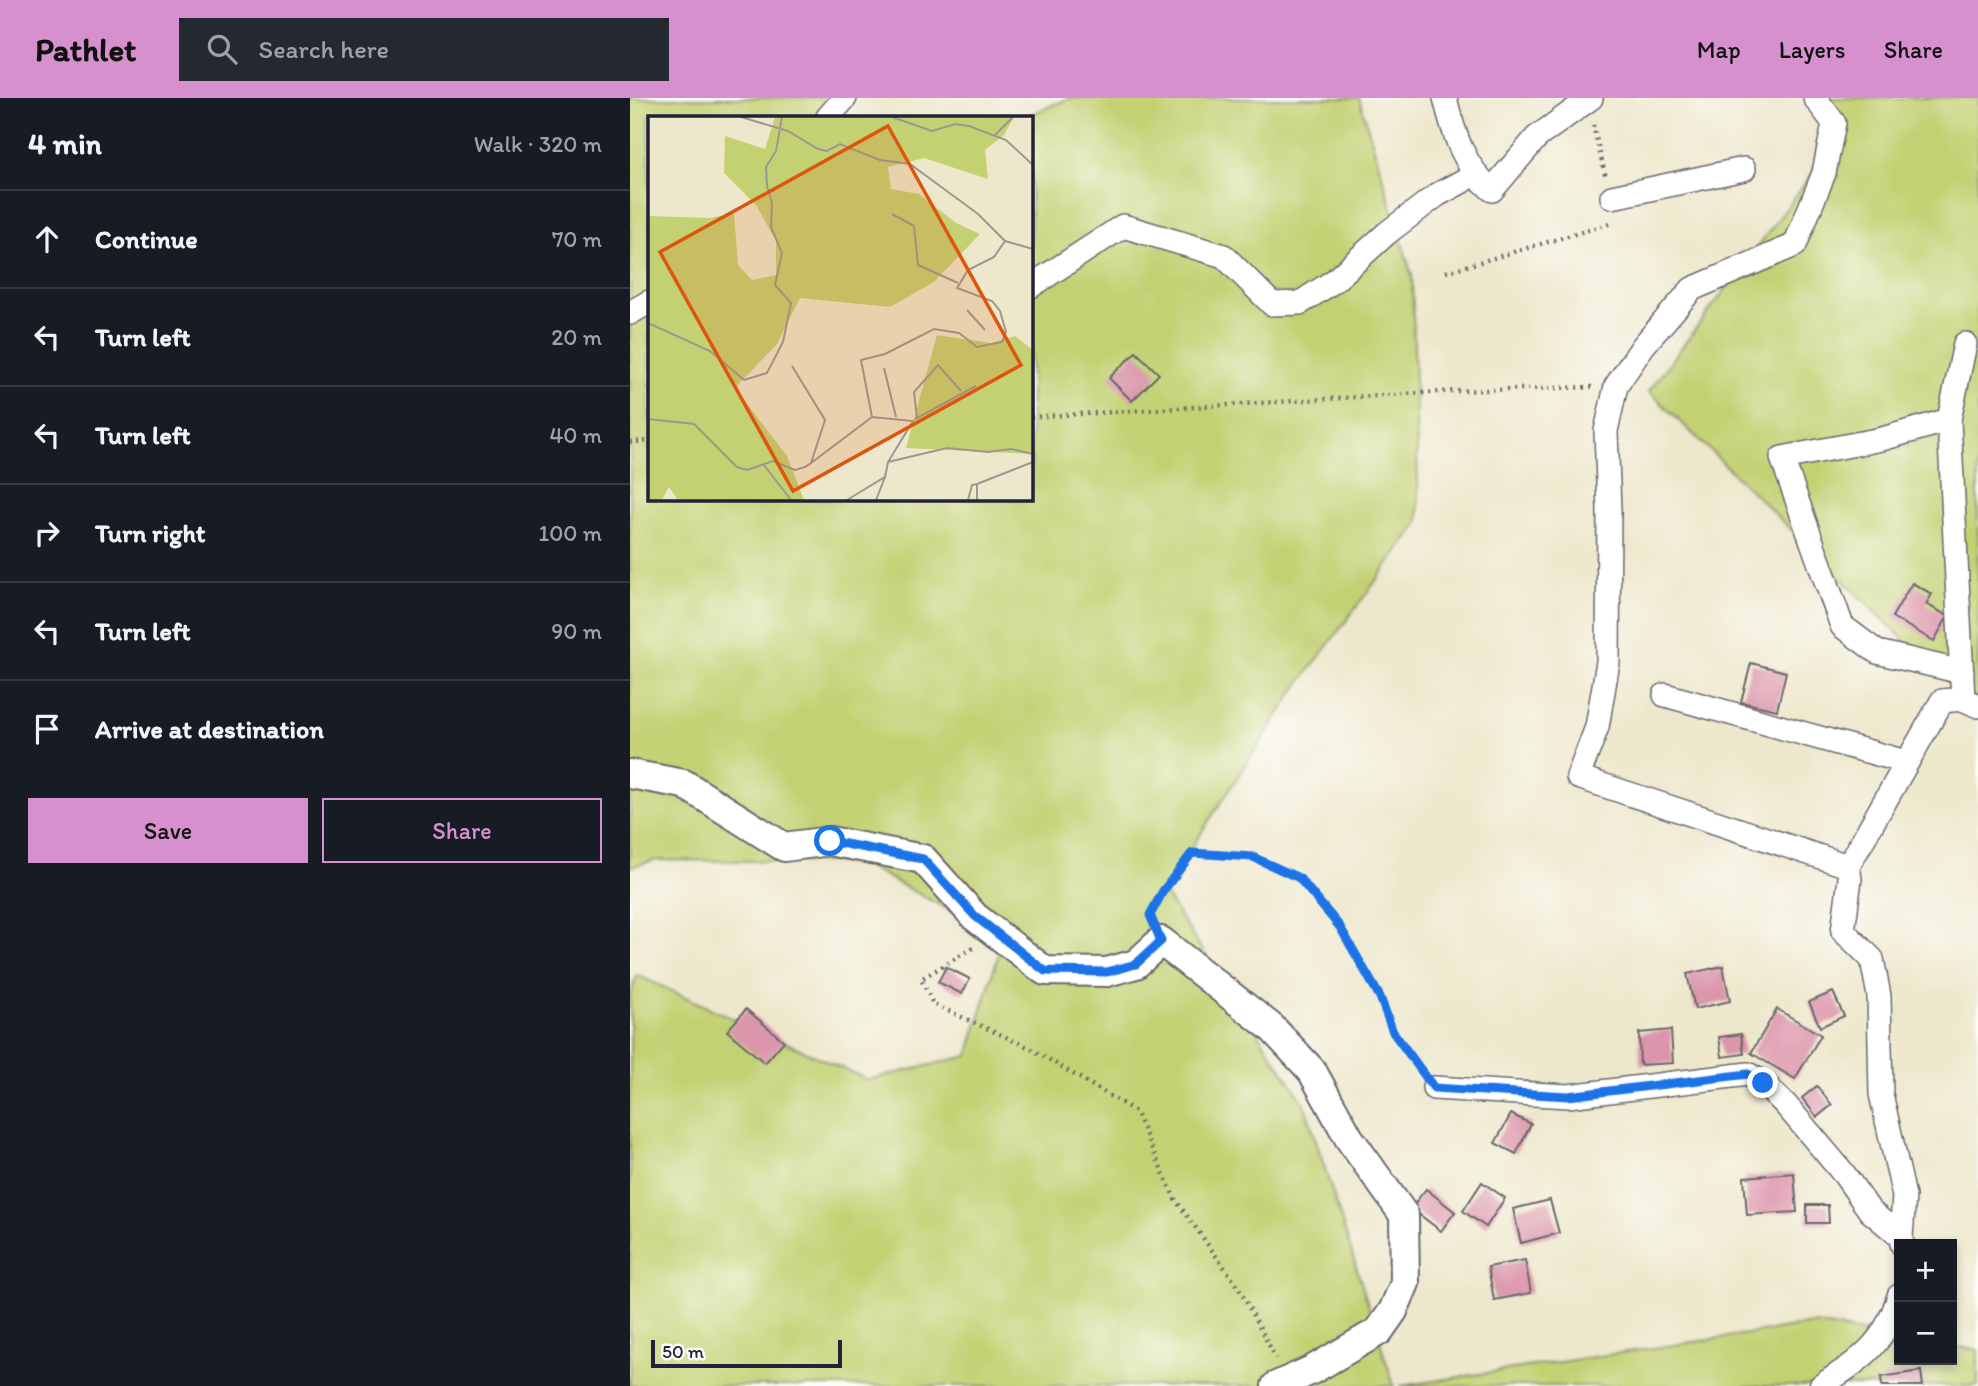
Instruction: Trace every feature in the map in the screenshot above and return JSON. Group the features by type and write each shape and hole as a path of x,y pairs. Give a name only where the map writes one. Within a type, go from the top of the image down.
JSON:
{"street":[{"path":"829,116 845,98"},
{"path":"1445,98 1456,140 1474,175 1492,190 1536,137 1590,99"},
{"path":"1815,98 1834,123 1824,173 1795,245 1692,289 1643,346 1617,385 1606,430 1609,510 1608,662 1597,727 1578,777 1848,866"},
{"path":"1612,197 1744,169"},
{"path":"1032,285 1123,226 1224,256 1272,304 1300,303 1334,281 1437,195 1474,175"},
{"path":"630,313 648,303"},
{"path":"1902,1239 1904,1196 1881,1094 1880,996 1872,959 1843,931 1850,879 1848,866 1942,701 1970,702 1962,672 1949,420 1965,344"},
{"path":"1949,420 1882,439 1782,458 1842,626 1877,652 1962,672"},
{"path":"1665,695 1906,762"},
{"path":"630,774 684,784 784,847 830,841 923,859 975,916 1045,971 1107,972 1136,964 1161,941 1272,1028 1312,1071 1349,1139 1404,1215 1405,1283 1393,1311 1379,1331 1282,1383"},
{"path":"1434,1088 1568,1096 1748,1074 1763,1083 1785,1104 1844,1174 1870,1211 1900,1239"},
{"path":"1821,1386 1866,1354 1891,1325 1897,1302"}],"path":[{"path":"1446,272 1612,223 1612,197 1590,99"},
{"path":"1032,417 1455,391 1617,385"},
{"path":"630,442 648,441"},
{"path":"1161,941 1150,915 1163,891 1192,853 1253,857 1299,878 1340,927 1380,997 1393,1032 1434,1088"},
{"path":"1003,938 965,950 921,979 933,1004 1028,1048 1135,1111 1175,1199 1237,1285 1282,1383"}],"green space":[{"path":"630,98 834,98 829,116 648,116 648,500 1032,500 1032,116 1026,116 1070,98 1359,98 1412,276 1419,523 1296,688 1163,891 1304,1103 1394,1386 630,1386 630,996 637,975 868,1080 968,1056 1003,939 859,862 656,860 630,867"},
{"path":"1831,98 1978,98 1978,712 1649,391 1813,173"},
{"path":"1814,1324 1894,1337 1894,1365 1957,1365 1957,1347 1978,1350 1978,1386 1400,1386"}],"building":[{"path":"1136,352 1159,374 1132,401 1109,378"},
{"path":"1912,583 1932,594 1926,604 1948,616 1934,641 1892,617"},
{"path":"1751,663 1786,672 1777,710 1741,702"},
{"path":"1723,966 1730,1001 1695,1009 1687,974"},
{"path":"946,967 970,979 962,994 938,982"},
{"path":"1833,992 1844,1016 1820,1027 1809,1002"},
{"path":"746,1009 784,1041 765,1063 727,1031"},
{"path":"1777,1009 1821,1035 1795,1079 1751,1053"},
{"path":"1671,1030 1673,1063 1640,1065 1639,1033"},
{"path":"1741,1034 1744,1054 1722,1057 1719,1037"},
{"path":"1817,1086 1832,1105 1817,1117 1802,1098"},
{"path":"1511,1114 1531,1124 1516,1154 1495,1143"},
{"path":"1794,1173 1797,1212 1747,1215 1744,1177"},
{"path":"1482,1182 1505,1198 1486,1227 1463,1211"},
{"path":"1426,1189 1455,1212 1441,1231 1411,1208"},
{"path":"1550,1200 1559,1233 1521,1243 1513,1209"},
{"path":"1807,1205 1828,1205 1829,1223 1807,1223"},
{"path":"1525,1260 1531,1293 1494,1300 1488,1267"},
{"path":"1921,1371 1923,1386 1882,1386 1881,1377"}],"route":[{"path":"830,841 923,859 975,916 1045,971 1107,972 1136,964 1161,941 1150,915 1163,891 1192,853 1253,857 1299,878 1340,927 1380,997 1393,1032 1434,1088 1568,1096 1748,1074 1763,1083"}]}
